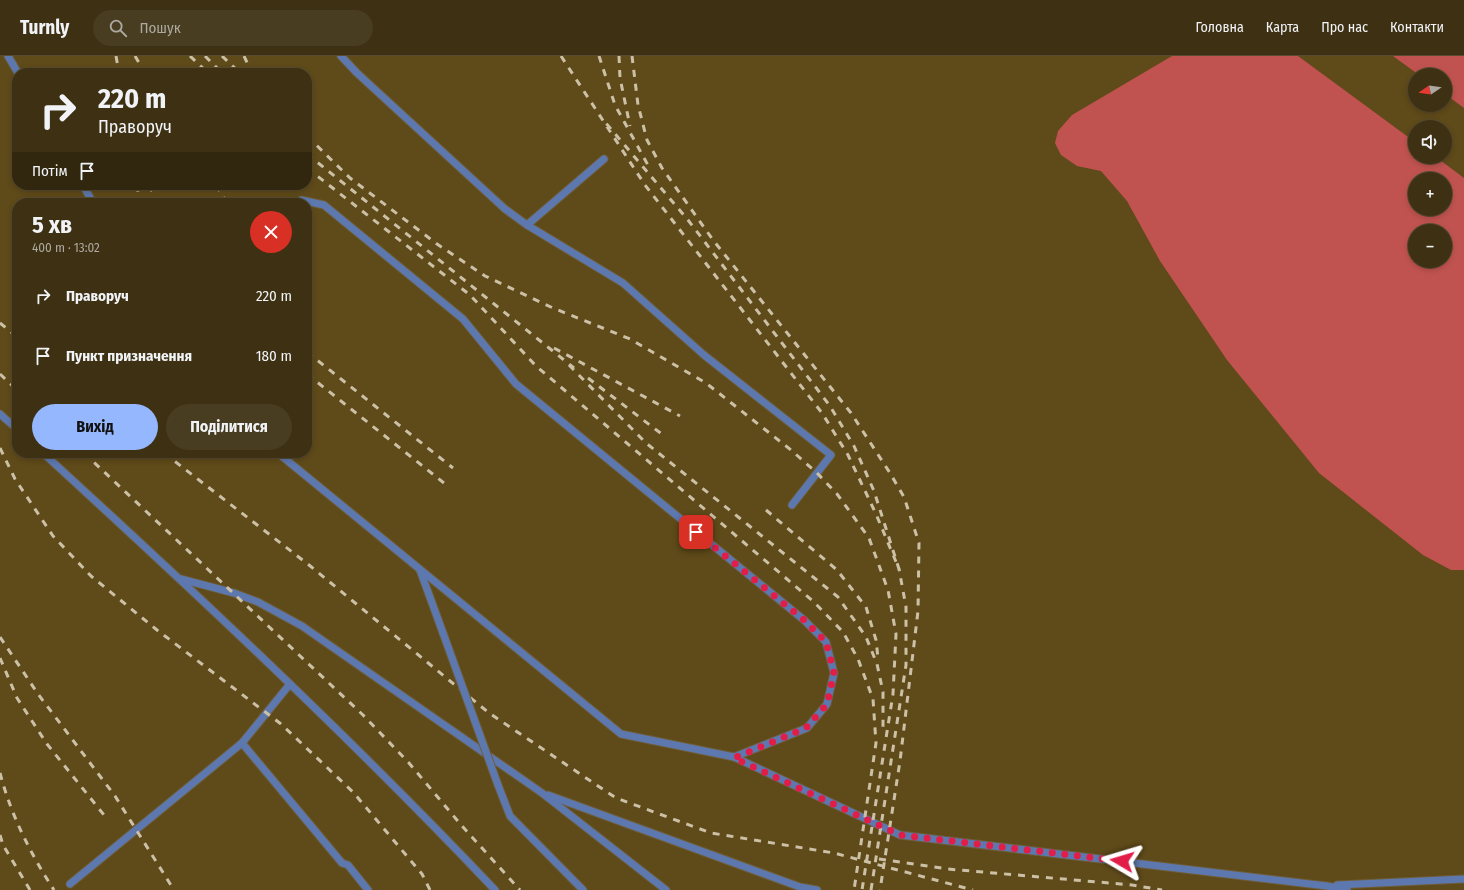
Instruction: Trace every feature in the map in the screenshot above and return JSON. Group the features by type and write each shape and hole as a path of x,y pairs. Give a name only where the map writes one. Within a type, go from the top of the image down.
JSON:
{"lane":[{"path":"8,56 15,68"},
{"path":"341,56 357,73 505,209 526,225 623,283 704,355 831,455 792,505"},
{"path":"526,225 604,159"},
{"path":"312,202 324,205 463,319 516,384 804,620 826,642 834,673 827,704 806,728 734,758"},
{"path":"0,414 12,425"},
{"path":"48,458 181,579 290,684 438,830 495,890"},
{"path":"284,458 621,734 734,758 900,835 1327,886 1347,890"},
{"path":"419,569 510,816 583,890"},
{"path":"181,579 234,593 258,602 302,626 542,793 666,890"},
{"path":"70,884 242,743 290,684"},
{"path":"242,743 342,863 348,865 368,890"},
{"path":"542,793 800,887 817,890"},
{"path":"1327,886 1464,879"}],"shaded area":[{"path":"0,56 1464,56 1464,890 0,890"},
{"path":"1172,56 1298,56 1408,137 1408,164 1445,164 1464,178 1464,570 1451,570 1423,555 1319,473 1227,360 1160,261 1127,201 1101,171 1077,166 1061,155 1055,143 1058,131 1072,115"},
{"path":"1393,56 1464,56 1464,108 1452,99 1452,68 1409,68"}],"railway":[{"path":"116,56 118,68"},
{"path":"135,56 142,68"},
{"path":"190,56 203,68"},
{"path":"205,56 217,68"},
{"path":"222,56 235,68"},
{"path":"244,56 250,68"},
{"path":"561,56 645,185 822,413 848,455 876,514 899,569 874,491 854,446 830,406 688,220 605,122"},
{"path":"599,56 615,105 649,167"},
{"path":"619,56 620,78 630,126"},
{"path":"632,56 638,105 647,140 662,168 713,240 851,413 904,497 919,543 918,611 900,761 880,890"},
{"path":"312,141 350,178 437,244 485,276 553,308 630,339 706,383 791,450 817,473 837,494 869,538 888,590 896,634 893,694 862,890"},
{"path":"312,158 574,368"},
{"path":"312,172 470,295 536,366 814,602 843,632 858,659 873,699 876,743 854,890"},
{"path":"138,190 140,198"},
{"path":"152,190 156,198"},
{"path":"219,190 224,198"},
{"path":"0,323 12,333"},
{"path":"554,348 680,416"},
{"path":"312,356 453,468"},
{"path":"569,365 646,443 838,597 866,637 877,664 883,692 883,732"},
{"path":"0,374 12,385"},
{"path":"312,378 449,487"},
{"path":"588,378 663,435"},
{"path":"0,448 15,479 53,536 91,576 157,630 281,724 353,792 422,874 430,890"},
{"path":"89,458 363,715 409,763 462,826 520,890"},
{"path":"170,458 309,565 489,713 616,798 711,833 834,853 973,890"},
{"path":"766,510 837,570 866,607 876,640 878,658"},
{"path":"871,890 906,665 906,607 899,569"},
{"path":"0,637 38,694 115,796 174,890"},
{"path":"0,658 17,698 47,744 108,820"},
{"path":"0,773 4,789 22,833 29,848 54,890"},
{"path":"0,835 3,845 30,890"},
{"path":"879,859 948,869 1132,885 1162,890"}],"route":[{"path":"696,532 804,620 826,642 834,673 827,704 806,728 734,758 900,835 1122,861"}]}
